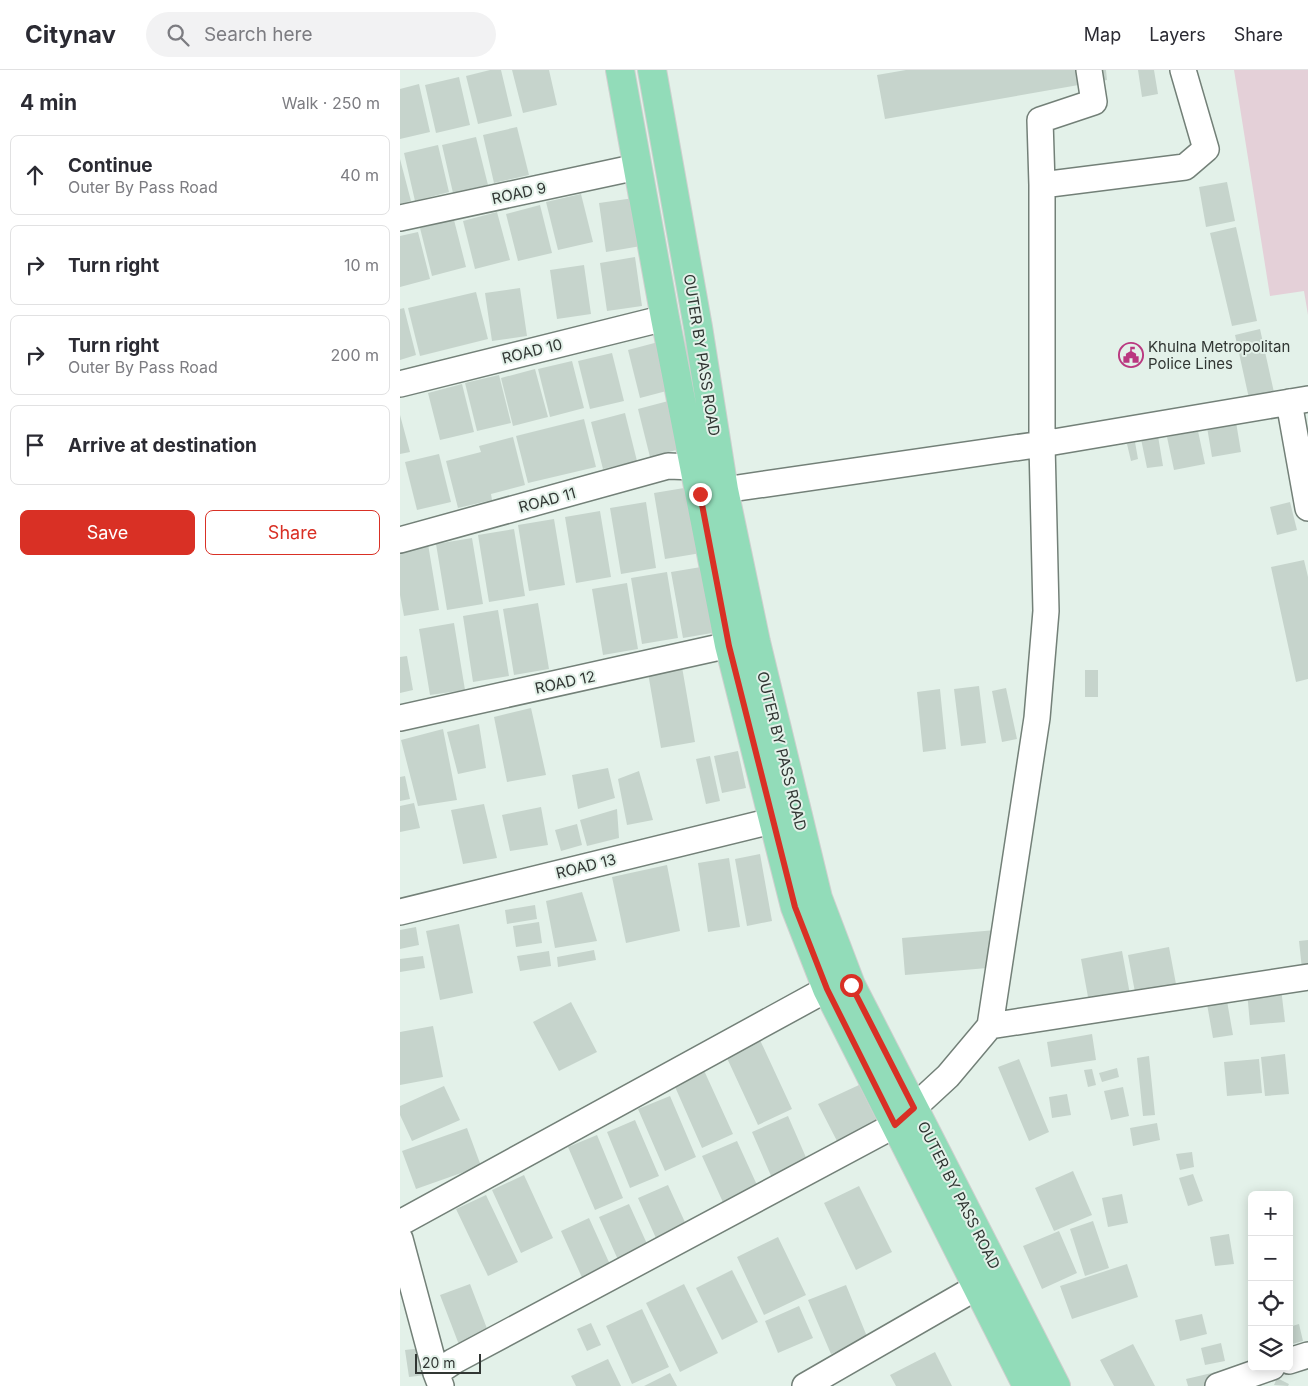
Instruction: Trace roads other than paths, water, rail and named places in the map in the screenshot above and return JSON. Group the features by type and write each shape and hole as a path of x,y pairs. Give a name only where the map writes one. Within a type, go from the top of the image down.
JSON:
{"main road":[{"name":"OUTER BY PASS ROAD","path":"620,70 665,318 729,646 795,907 827,989 905,1117 1056,1386"},
{"name":"OUTER BY PASS ROAD","path":"652,70 724,490 756,642 818,898 851,985 977,1288 1027,1386"}],"street":[{"path":"438,1380 454,1361 905,1117 948,1076 990,1026 1037,718 1046,611 1042,444 1042,185 1040,120 1094,102 1089,70"},
{"path":"1042,185 1185,167 1206,149 1183,70"},
{"name":"ROAD 9","path":"400,218 637,167"},
{"name":"ROAD 10","path":"400,384 665,318"},
{"path":"724,490 1042,444 1299,400 1308,508"},
{"name":"ROAD 11","path":"400,540 668,466 695,467"},
{"name":"ROAD 12","path":"400,718 729,646"},
{"name":"ROAD 13","path":"400,912 772,821"},
{"path":"990,1026 1308,977"},
{"path":"400,1223 827,989"},
{"path":"400,1239 438,1380"},
{"path":"805,1386 977,1288"},
{"path":"1293,1360 1308,1355"},
{"path":"1218,1386 1261,1371"}],"place":[{"name":"Khulna Metropolitan Police Lines","path":"1131,355"}]}
